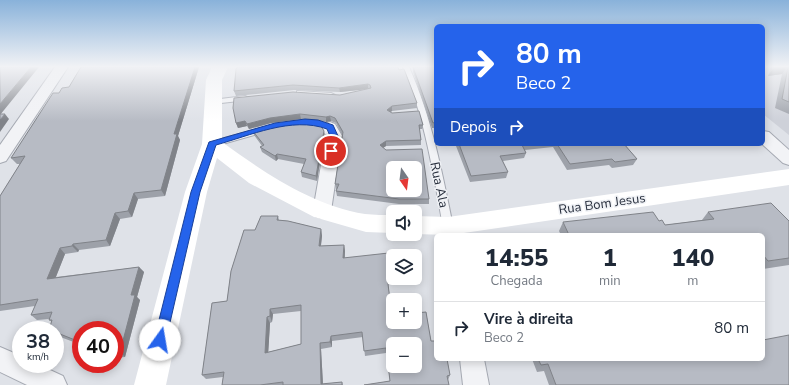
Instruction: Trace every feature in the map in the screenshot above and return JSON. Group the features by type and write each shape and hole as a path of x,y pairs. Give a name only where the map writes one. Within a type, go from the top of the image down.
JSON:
{"street":[{"path":"0,157 50,85"},
{"path":"150,385 196,192 212,144 214,85"},
{"path":"322,211 334,136 330,127"},
{"path":"765,138 789,159"},
{"path":"212,144 256,178 322,211 366,223 386,224"},
{"name":"Rua Bom Jesus","path":"422,226 449,230 789,177"},
{"path":"0,359 54,385"},
{"path":"472,361 476,385"}],"lane":[{"name":"Rua Ala","path":"414,85 428,149 449,230"},
{"path":"294,93 316,93 340,96"},
{"path":"212,102 257,97"},
{"path":"212,144 279,125 305,121 330,127"}],"shaded area":[{"path":"765,85 789,85 789,135 765,116"}],"building":[{"path":"0,85 16,85 0,104"},
{"path":"70,85 189,85 174,134 177,134 161,190 134,193 128,211 115,213 106,240 73,244 72,246 60,248 47,279 139,267 131,295 135,295 124,337 124,321 72,321 72,339 64,336 64,321 49,320 52,312 31,315 38,299 0,305 0,196 25,156 11,158 53,93 59,93 62,88 69,87"},
{"path":"235,85 361,85 339,88 293,85 234,91"},
{"path":"370,85 410,85 417,103 392,106 387,110 392,113 419,111 423,125 419,125 421,140 386,141 380,145 386,150 422,149 429,199 399,199 336,191 339,184 335,184 343,132 335,118 330,116 326,117 300,114 270,118 247,124 245,121 236,123 233,108 234,98 293,92 340,95 371,88"},
{"path":"419,85 434,85 433,123"},
{"path":"785,85 789,85 789,102 782,99"},
{"path":"0,114 5,114 0,120"},
{"path":"298,122 320,124 324,131 316,176 301,172 306,159 277,154 275,156 260,147 264,145 252,130 283,123"},
{"path":"460,146 522,146 526,153 500,156 508,172 471,176"},
{"path":"558,146 626,146 637,159 615,162 612,159 570,164"},
{"path":"771,203 789,221 789,258 768,261 765,257 765,233 568,233 563,222 653,212 659,221 662,220 665,225 714,219 708,212"},
{"path":"261,216 278,216 277,220 288,221 321,229 319,246 344,245 343,258 386,253 386,285 388,285 389,293 386,293 386,329 422,329 422,312 426,312 431,341 434,341 434,361 447,361 450,375 447,376 449,385 364,385 390,381 389,373 422,373 422,337 386,337 386,348 364,351 362,332 331,336 330,342 320,343 321,384 342,382 342,385 283,385 283,382 260,385 222,385 224,372 202,375 212,303 227,301 231,271 244,230 255,230","holes":["301,305 301,344 265,353 267,317 270,316 270,309"]},
{"path":"789,335 789,385 556,385 548,364 541,365 539,361 765,361 765,340"}],"route":[{"path":"160,340 196,192 212,144 275,126 305,121 330,127 334,136 331,151"}]}
